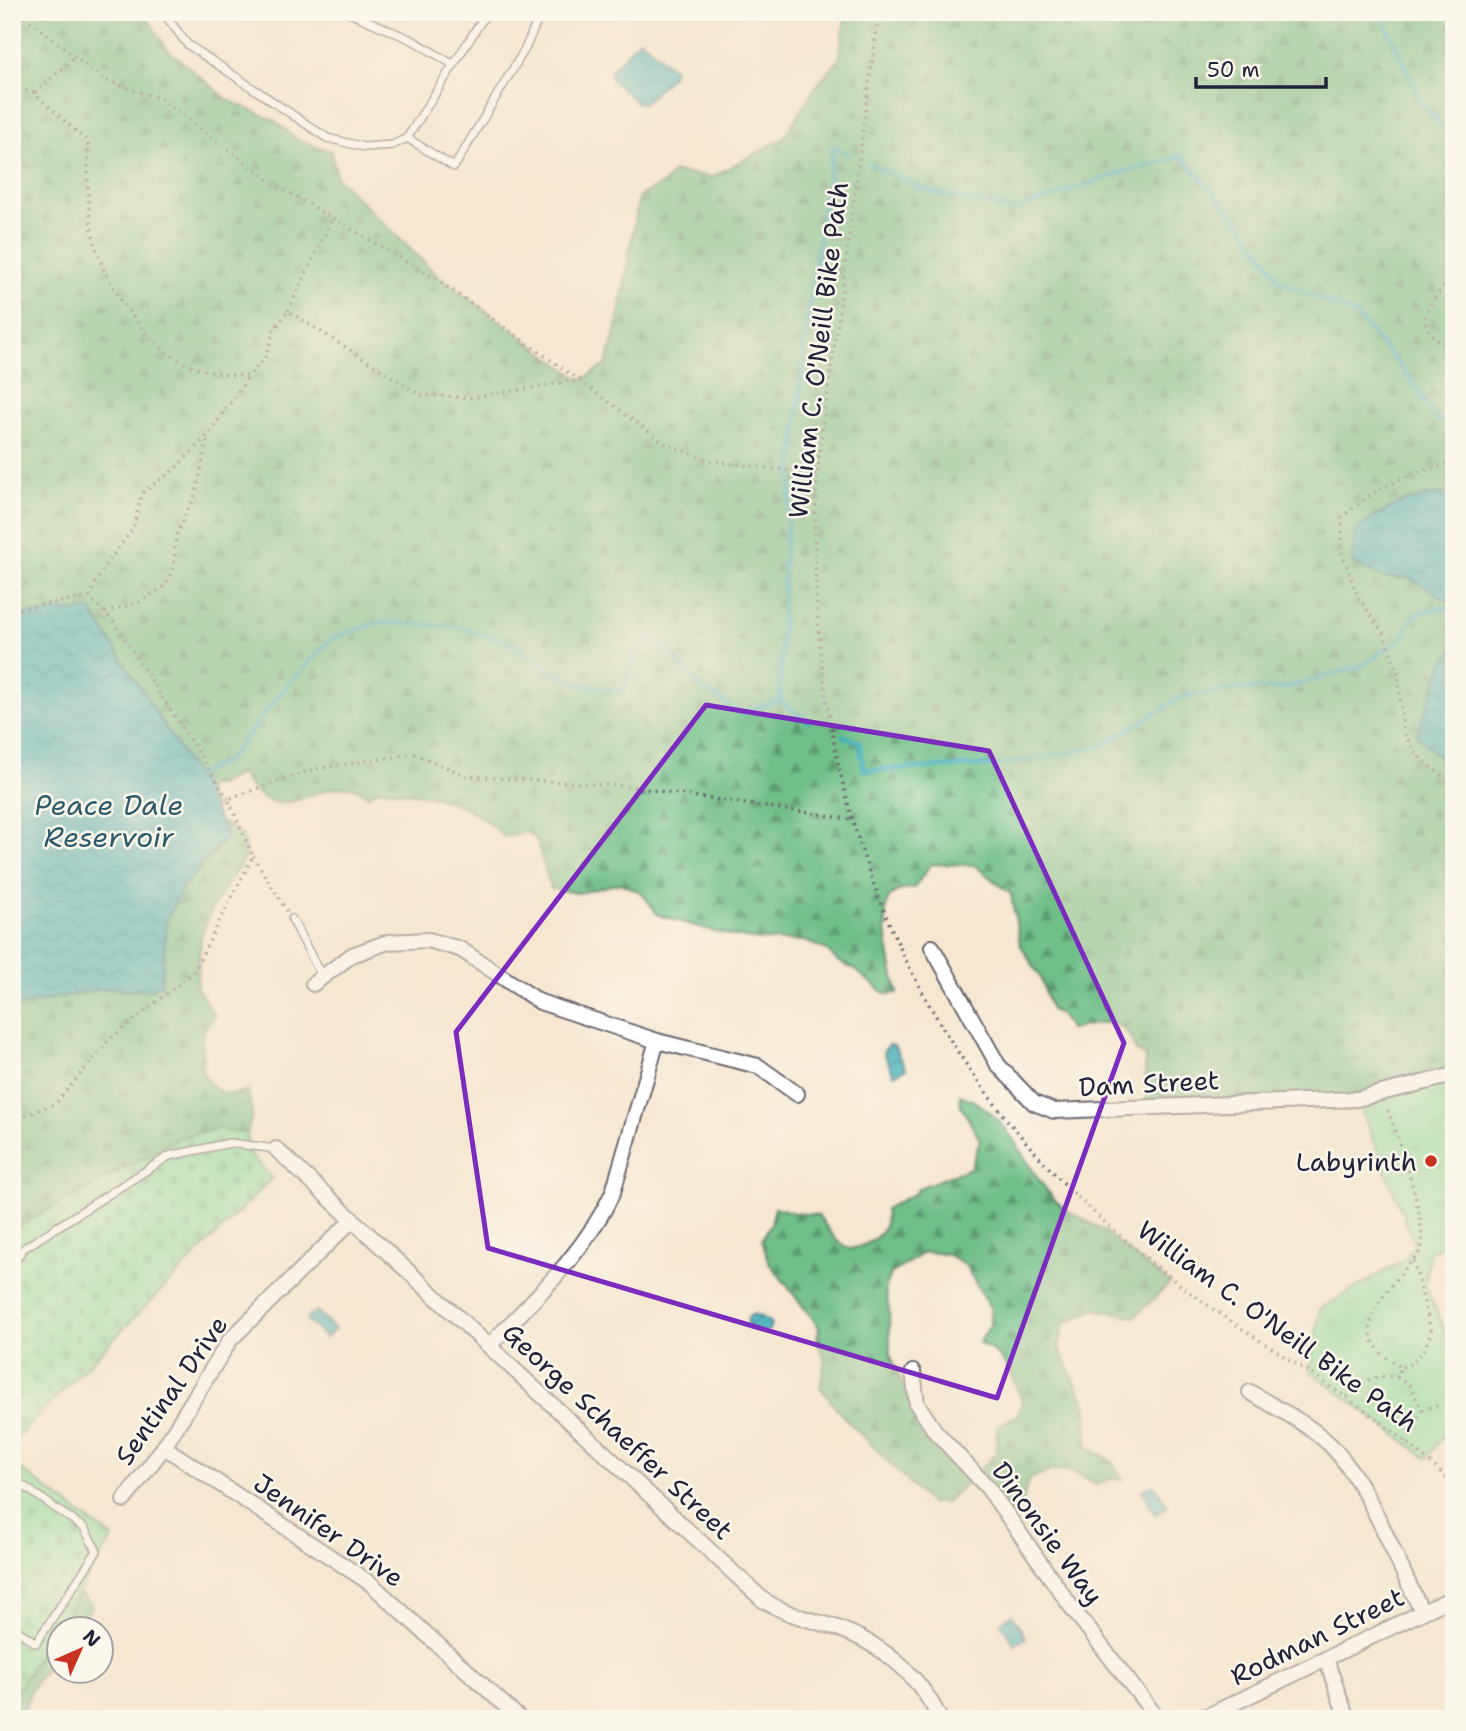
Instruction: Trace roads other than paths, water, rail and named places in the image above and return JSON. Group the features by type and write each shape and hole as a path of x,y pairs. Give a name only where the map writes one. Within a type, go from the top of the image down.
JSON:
{"street":[{"path":"317,981 352,955 388,942 428,940 460,949 540,1002 657,1041 758,1066 797,1094"},
{"name":"Dam Street","path":"932,947 998,1065 1034,1103 1054,1111 1357,1099 1454,1075"},
{"path":"489,1346 577,1254 603,1213 612,1192 657,1041"},
{"name":"George Schaeffer Street","path":"276,1149 763,1600 798,1619 844,1631 889,1656 925,1692 940,1719"},
{"name":"Sentinal Drive","path":"124,1500 164,1447 230,1340 351,1221"},
{"name":"Dinonsie Way","path":"913,1372 916,1404 935,1431 988,1488 1072,1608 1158,1719"},
{"path":"1250,1392 1317,1434 1346,1464 1361,1487 1422,1611"},
{"name":"Jennifer Drive","path":"164,1447 370,1584 520,1719"},
{"name":"Rodman Street","path":"1201,1719 1454,1598"},
{"path":"1326,1659 1347,1719"}],"lane":[{"path":"163,12 187,44 327,138 364,147 393,145 407,138 487,12"},
{"path":"348,12 414,41 454,65"},
{"path":"407,138 454,167 525,49 541,12"},
{"path":"292,919 317,981"},
{"path":"12,1264 24,1248 169,1156 230,1143 276,1149"},
{"path":"12,1478 84,1528 97,1551 36,1643 12,1627"}],"water":[{"path":"640,39 674,69 672,76 644,103 637,103 611,79 610,71"},
{"path":"1454,494 1454,604 1410,578 1380,577 1352,562 1356,530 1368,521 1413,499"},
{"name":"Peace Dale Reservoir","path":"91,610 205,790 227,836 181,889 167,919 161,983 151,990 107,988 12,1007 12,615"},
{"path":"1454,649 1454,772 1417,735 1443,663"},
{"path":"889,1045 894,1046 906,1069 894,1075 883,1052"},
{"path":"317,1311 335,1329 326,1338 307,1321 308,1316"},
{"path":"754,1314 768,1320 771,1325 769,1330 763,1333 747,1326 748,1317"},
{"path":"1154,1484 1168,1506 1155,1515 1142,1490"},
{"path":"1012,1614 1026,1638 1015,1645 1000,1623"}],"waterway":[{"path":"1383,12 1384,21 1424,107 1454,138"},
{"path":"780,700 784,561 806,328 833,147 848,154"},
{"path":"870,164 930,192 1015,210 1117,174 1182,156 1243,226 1281,282 1357,315 1409,377 1438,421 1454,421"},
{"path":"843,736 859,742 864,770 999,765 1102,746 1181,697 1235,689 1285,688 1361,666 1402,639 1413,615 1440,607 1454,609"},
{"path":"196,775 227,761 289,683 333,638 379,622 459,627 513,644 551,671 578,684 623,691 636,654 648,635 671,653 699,686 741,713 780,700 808,721"}],"place":[{"name":"Labyrinth","path":"1431,1161"}]}
